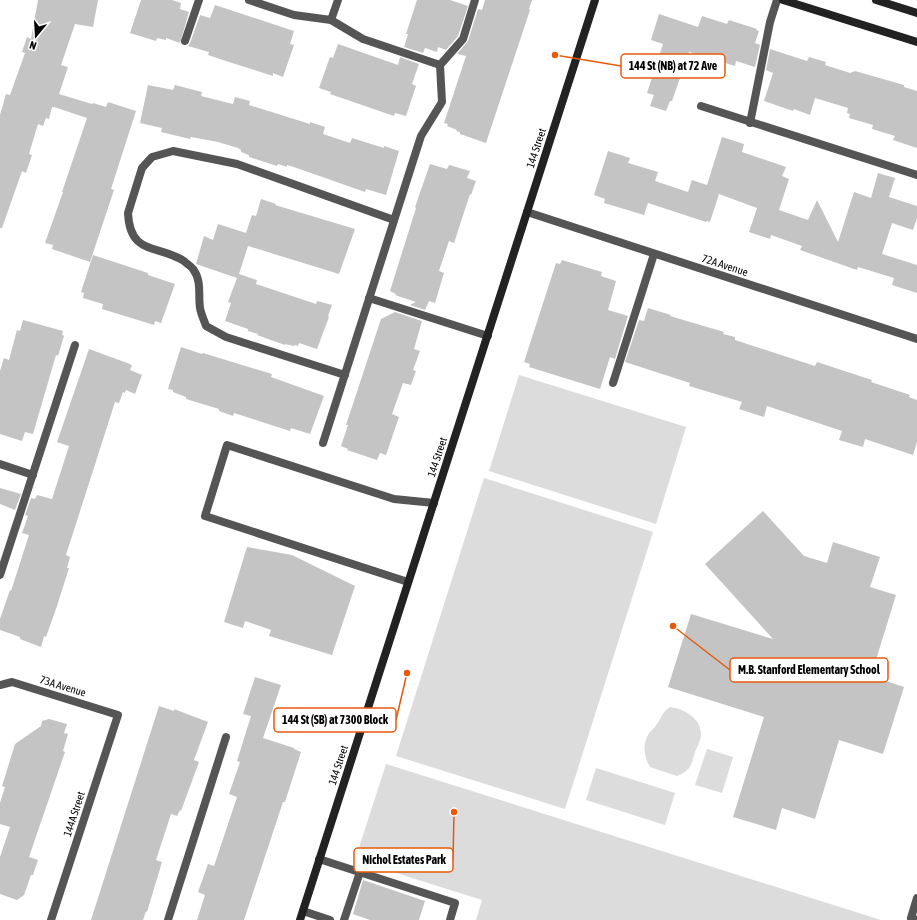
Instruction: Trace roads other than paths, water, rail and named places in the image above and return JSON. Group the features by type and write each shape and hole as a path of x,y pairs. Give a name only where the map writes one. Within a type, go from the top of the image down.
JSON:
{"main road":[{"name":"144 Street","path":"300,920 595,0"},
{"path":"783,0 917,42"},
{"path":"876,0 917,13"}],"street":[{"path":"186,41 199,0"},
{"path":"249,0 294,15 331,20 363,39 440,65"},
{"path":"331,20 338,0"},
{"path":"323,443 421,136 442,102 440,65 463,38 475,0"},
{"path":"750,123 770,22 777,0"},
{"path":"701,106 750,123 917,175"},
{"path":"345,375 226,337 206,326 200,308 199,280 193,268 176,257 143,246 133,236 128,221 128,213 142,168 152,157 173,151 237,164 394,220"},
{"name":"72A Avenue","path":"527,212 917,340"},
{"path":"613,383 654,254"},
{"path":"369,298 488,336"},
{"path":"0,575 75,344"},
{"path":"408,582 205,516 227,445 394,499 434,503"},
{"path":"0,464 33,475"},
{"name":"73A Avenue","path":"0,685 12,682 118,715"},
{"name":"144A Street","path":"51,920 118,715"},
{"path":"168,920 226,736"},
{"path":"320,859 455,903 450,920"},
{"path":"344,920 360,872"},
{"path":"914,919 917,898"},
{"path":"303,911 330,920"}],"place":[{"name":"144 St (NB) at 72 Ave","path":"555,55"},
{"name":"M.B. Stanford Elementary School","path":"673,626"},
{"name":"144 St (SB) at 7300 Block","path":"407,673"},
{"name":"Nichol Estates Park","path":"454,812"}]}
